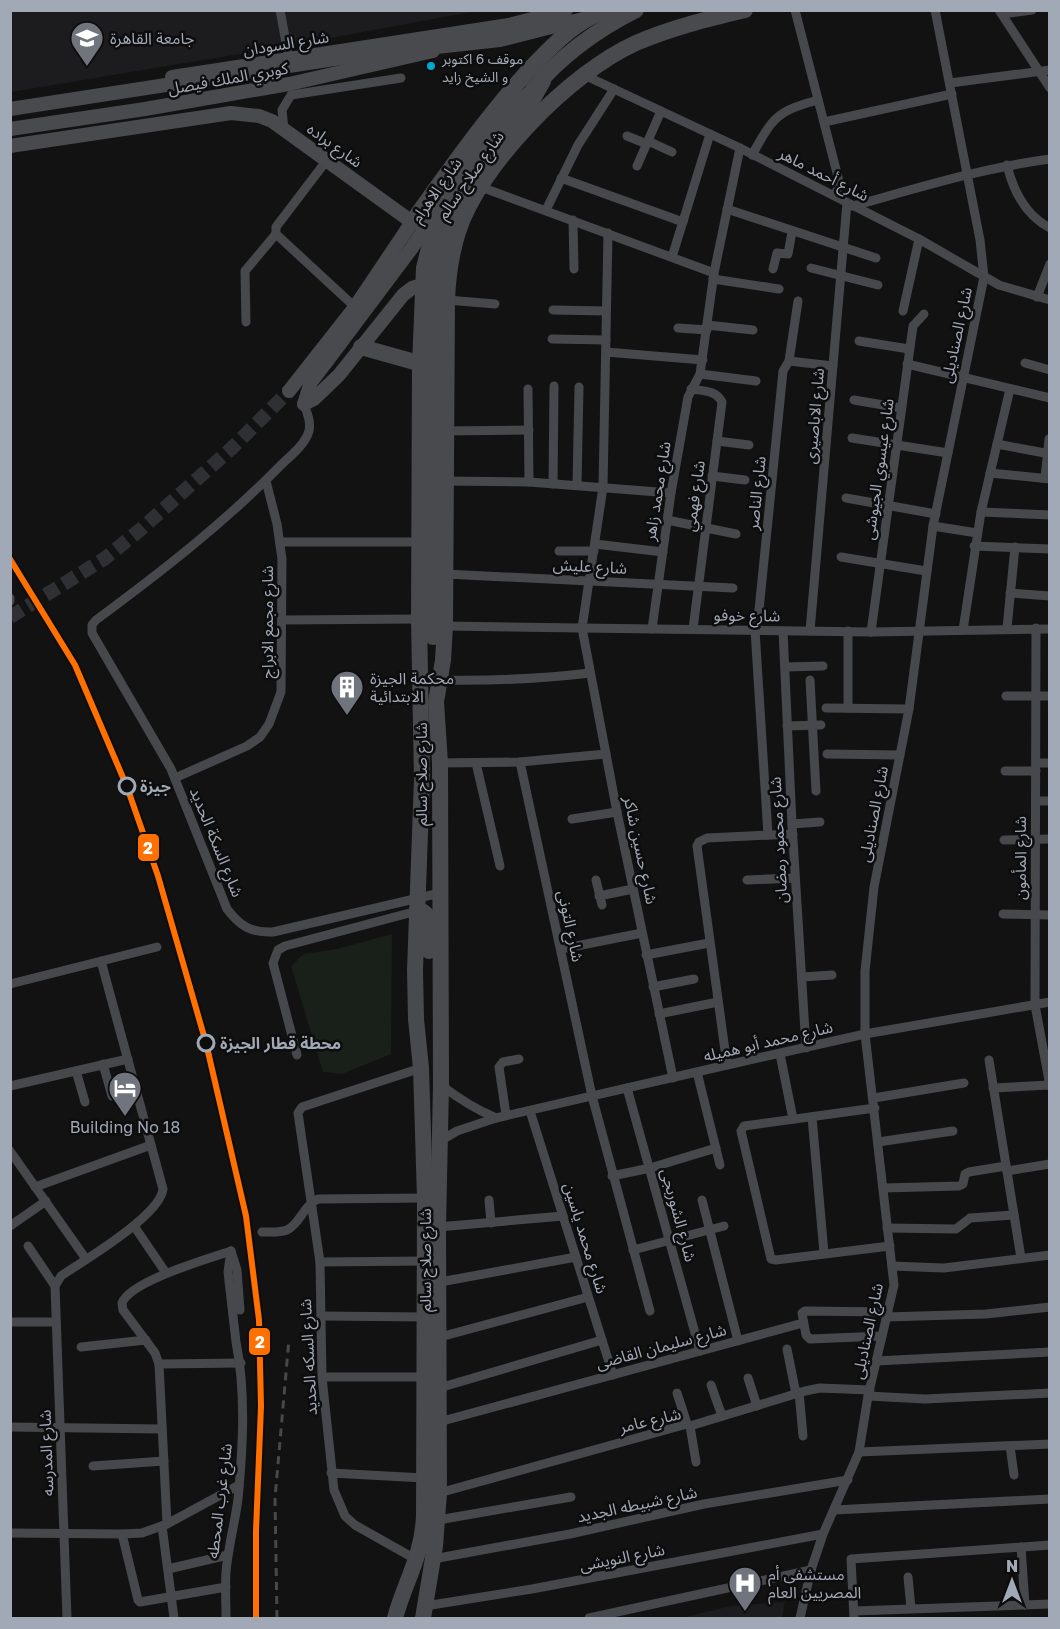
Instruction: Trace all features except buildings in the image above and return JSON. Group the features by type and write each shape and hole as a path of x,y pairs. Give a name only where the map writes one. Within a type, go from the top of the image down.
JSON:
{"highway":[{"name":"شارع الاهرام","path":"412,222 453,164 501,103 550,48 587,19 605,10"},
{"path":"599,30 613,10"},
{"name":"شارع صلاح سالم","path":"424,1612 425,1197 421,1068 416,999 422,779 419,542 422,285 427,250 441,214 524,100 558,62 599,30 636,10"},
{"path":"436,702 439,632 434,316 436,278 442,249 470,186 530,104 543,81 567,58 594,38 646,10"},
{"path":"482,187 502,157 530,124 557,97 584,75 633,44 684,24 745,10"},
{"path":"501,103 524,100"},
{"name":"شارع صلاح سالم","path":"396,1617 425,1560 438,1520 440,1282 438,1227 441,1085 440,763 436,702 440,680 439,632 445,574 447,300 450,266 458,232 468,208 482,187"},
{"path":"361,347 420,365 429,366 447,362"},
{"path":"420,389 432,390 447,401"},
{"path":"417,904 429,920 430,988 433,1000 440,1009"}],"main road":[{"name":"شارع السودان","path":"10,103 509,25 566,10"},
{"name":"كوبري الملك فيصل","path":"10,109 354,56 500,40 618,10"},
{"name":"كوبري الملك فيصل","path":"10,129 290,84 393,61 476,39 509,25"},
{"path":"304,404 311,382 411,249 477,153 520,101 543,81"},
{"name":"شارع براده","path":"10,146 231,113 259,116 284,129 412,222"},
{"name":"شارع الاهرام","path":"289,391 355,307 412,222"},
{"path":"304,404 322,392 339,375 403,295 412,288 422,285"}],"street":[{"path":"280,10 290,59"},
{"path":"795,10 838,177 839,183 835,196"},
{"name":"شارع الصناديلى","path":"800,1618 811,1570 824,1534 860,1452 869,1393 894,1285 865,1034 865,971 874,887 909,709 933,526 984,277 983,256 968,174 935,10"},
{"path":"1032,10 1001,12 1050,88"},
{"path":"950,83 1050,70"},
{"name":"شارع أحمد ماهر","path":"584,75 752,154 919,239 999,285 1050,300"},
{"path":"284,129 282,110 291,95 401,78"},
{"path":"546,210 578,145 614,89"},
{"path":"824,122 952,94"},
{"path":"752,154 763,135 782,112 794,106 818,100"},
{"path":"637,166 661,111"},
{"path":"672,257 710,134"},
{"path":"627,136 672,152"},
{"name":"شارع محمد زاهر","path":"652,629 671,493 688,397 700,374 703,360 714,276 740,148"},
{"path":"850,204 1007,165 1050,159"},
{"path":"246,322 244,271 276,234 276,226 327,160"},
{"path":"1007,165 1011,183 1019,199 1030,213 1050,228"},
{"path":"561,178 683,222"},
{"path":"482,187 672,257 714,276 779,289"},
{"name":"شارع الاباصيرى","path":"810,631 840,276 850,204"},
{"path":"728,209 843,249 876,258"},
{"path":"573,220 574,269"},
{"path":"773,268 777,254 788,254 792,231"},
{"name":"شارع حسين شاكر","path":"608,233 603,487 582,628 617,812 673,1078"},
{"path":"276,234 355,307"},
{"path":"903,311 919,239"},
{"path":"1037,297 1050,264"},
{"path":"811,268 878,285"},
{"path":"447,300 495,304"},
{"name":"شارع الناصر","path":"768,835 756,630 783,371 789,361 798,302"},
{"path":"553,310 606,311"},
{"name":"شارع عيسوي الجيوشى","path":"871,632 909,349 913,326 924,315"},
{"path":"678,328 753,330"},
{"path":"552,339 606,340"},
{"path":"858,340 909,349"},
{"path":"606,351 703,360"},
{"path":"789,361 833,366"},
{"path":"1025,363 1050,370"},
{"path":"907,364 1050,398"},
{"path":"700,374 756,381"},
{"path":"553,484 554,386"},
{"path":"578,485 579,387"},
{"path":"528,388 529,483"},
{"name":"شارع فهمي","path":"691,389 712,392 719,395 722,402 693,629"},
{"path":"963,630 974,546 1010,389"},
{"path":"854,400 901,408"},
{"path":"266,481 305,440 310,422 304,404"},
{"path":"446,431 529,430"},
{"path":"852,438 948,453"},
{"path":"990,473 1047,479 1049,439"},
{"path":"717,441 749,445"},
{"path":"997,444 1048,454"},
{"path":"712,476 745,480"},
{"name":"شارع مجمع الابراج","path":"176,778 247,747 260,737 269,724 281,692 280,542 266,481"},
{"name":"شارع السكة الحديد","path":"266,481 184,553 96,620 91,629 93,636 176,778 227,909 237,922 248,929 263,933 273,932 417,904 440,893"},
{"path":"446,481 578,485 671,493"},
{"path":"846,498 936,514"},
{"path":"981,512 1050,515"},
{"path":"667,520 736,534"},
{"path":"933,526 977,533"},
{"path":"280,542 419,542"},
{"path":"974,546 1050,549"},
{"path":"1007,628 1015,547"},
{"path":"559,551 594,548 663,552"},
{"path":"842,557 926,571"},
{"name":"شارع عليش","path":"445,574 733,588"},
{"path":"1010,593 1050,596"},
{"path":"282,620 419,619"},
{"name":"شارع خوفو","path":"439,632 582,628 848,632 1050,628"},
{"name":"شارع المأمون","path":"1035,628 1035,1005 1049,1086"},
{"name":"شارع محمود رمضان","path":"783,631 792,829 806,1048"},
{"path":"848,632 848,708"},
{"path":"785,667 823,666"},
{"path":"440,680 510,681 590,673"},
{"path":"810,680 817,725 816,791"},
{"path":"1006,696 1050,696"},
{"path":"826,708 909,709"},
{"path":"787,726 817,725"},
{"path":"440,763 520,762 606,754"},
{"path":"827,754 900,755"},
{"name":"شارع التونى","path":"520,762 592,1096 650,1311"},
{"path":"1005,771 1036,767 1050,762"},
{"path":"476,763 500,866"},
{"path":"1036,801 1050,801"},
{"path":"572,819 617,812"},
{"path":"728,1065 697,851 699,842 707,838 768,835 820,822"},
{"path":"1004,840 1050,840"},
{"path":"747,880 795,878"},
{"path":"596,880 600,901 633,889"},
{"path":"297,1055 273,963 279,950 285,946 417,904"},
{"path":"1003,914 1050,915"},
{"path":"561,949 642,933"},
{"path":"646,955 710,943"},
{"path":"10,984 157,947"},
{"path":"28,1246 55,1286 60,1276 134,1226 162,1194 162,1185 101,961"},
{"path":"802,977 832,975"},
{"path":"653,987 694,979"},
{"path":"659,1014 718,1002"},
{"name":"شارع محمد أبو هميله","path":"440,1141 467,1127 507,1115 865,1034 1050,1002"},
{"path":"780,1054 793,1119"},
{"path":"10,1086 128,1059"},
{"path":"507,1115 499,1066 503,1062 519,1059"},
{"path":"989,1060 1022,1258"},
{"path":"103,1064 112,1096"},
{"name":"شارع السكه الحديد","path":"421,1068 302,1107 299,1111 320,1262 322,1377 334,1490 345,1516 355,1525 425,1560"},
{"path":"76,1071 85,1102"},
{"path":"697,1072 720,1165"},
{"path":"874,1098 964,1083"},
{"path":"441,1085 476,1110 496,1118"},
{"path":"993,1088 1049,1086"},
{"name":"شارع الشوربجى","path":"627,1088 700,1351"},
{"path":"875,1108 744,1126 741,1131 769,1256 776,1260 890,1246"},
{"name":"شارع محمد ياسين","path":"530,1110 613,1375"},
{"path":"812,1117 824,1253"},
{"path":"878,1142 953,1131"},
{"path":"36,1186 151,1145"},
{"path":"612,1176 650,1168 716,1148"},
{"path":"10,1151 86,1259"},
{"path":"883,1188 959,1186 963,1184 965,1174 969,1172 1050,1164"},
{"path":"262,1232 286,1231 312,1202 323,1198 425,1197"},
{"path":"489,1200 491,1223"},
{"path":"702,1200 738,1341"},
{"path":"10,1226 46,1201"},
{"path":"887,1228 956,1229 970,1218 1014,1215"},
{"path":"438,1227 563,1216"},
{"path":"134,1226 166,1273 128,1294 123,1300 123,1310 155,1353 159,1364 164,1461 164,1525 174,1618"},
{"path":"633,1250 724,1226"},
{"name":"شارع غرب المحطه","path":"166,1273 231,1251 228,1272 236,1342 240,1351 242,1410 239,1485 228,1556 226,1618"},
{"path":"892,1266 944,1268 1050,1255"},
{"path":"440,1282 576,1257"},
{"path":"320,1262 425,1262"},
{"name":"شارع المدرسه","path":"55,1286 67,1618"},
{"path":"440,1338 588,1297"},
{"path":"887,1315 986,1314 1050,1307"},
{"name":"شارع سليمان القاضى","path":"439,1422 803,1323 802,1312 805,1311 887,1315"},
{"path":"321,1316 426,1317"},
{"path":"10,1322 56,1322"},
{"path":"803,1323 806,1335 812,1340 882,1336"},
{"path":"81,1347 146,1340"},
{"path":"439,1388 602,1340"},
{"path":"787,1349 797,1393 803,1436"},
{"path":"876,1361 1050,1352"},
{"path":"159,1364 241,1363"},
{"path":"322,1377 424,1377"},
{"path":"748,1378 757,1406"},
{"path":"711,1385 722,1416"},
{"name":"شارع عامر","path":"439,1493 820,1388 925,1399 1050,1393"},
{"path":"677,1393 688,1425 696,1462"},
{"path":"10,1427 162,1429"},
{"path":"860,1452 1050,1444"},
{"path":"1010,1446 1014,1475"},
{"path":"93,1466 164,1461"},
{"path":"331,1473 424,1478"},
{"name":"شارع شبيطه الجديد","path":"425,1560 570,1534 704,1504 848,1480"},
{"path":"10,1533 142,1533 164,1525 239,1485"},
{"path":"438,1520 571,1497"},
{"path":"834,1510 1050,1499"},
{"path":"122,1534 138,1602 226,1587"},
{"name":"شارع النويشى","path":"424,1612 532,1589 824,1534"},
{"path":"1050,1545 853,1558 850,1562 854,1615 911,1608 1050,1604"},
{"path":"1021,1547 1025,1605"},
{"path":"168,1569 228,1556"},
{"path":"589,1618 811,1570"},
{"path":"908,1578 911,1608"}],"shaded area":[{"name":"جامعة القاهرة","path":"11,11 477,11 287,46 11,92"},
{"path":"392,934 391,1054 342,1074 323,1072 291,966 304,954 337,949"},
{"name":"مستشفى أم المصريين العام","path":"785,1602 782,1618 681,1618 731,1606"}],"tunnel":[{"path":"10,617 104,559 140,530 232,448 289,391"}],"railway":[{"path":"277,1618 275,1498 289,1339"}],"transit line":[{"name":"2","path":"10,559 75,665 127,787 158,876 206,1043 246,1216 259,1320 261,1406 256,1531 256,1618"}],"place":[{"name":"موقف 6 اكتوبر و الشيخ زايد","path":"431,66"},
{"name":"جامعة القاهرة","path":"87,67"},
{"name":"محكمة الجيزة الابتدائية","path":"347,716"},
{"name":"جيزة","path":"127,786"},
{"name":"محطة قطار الجيزة","path":"206,1043"},
{"name":"Building No 18","path":"125,1117"},
{"name":"مستشفى أم المصريين العام","path":"745,1612"}]}
